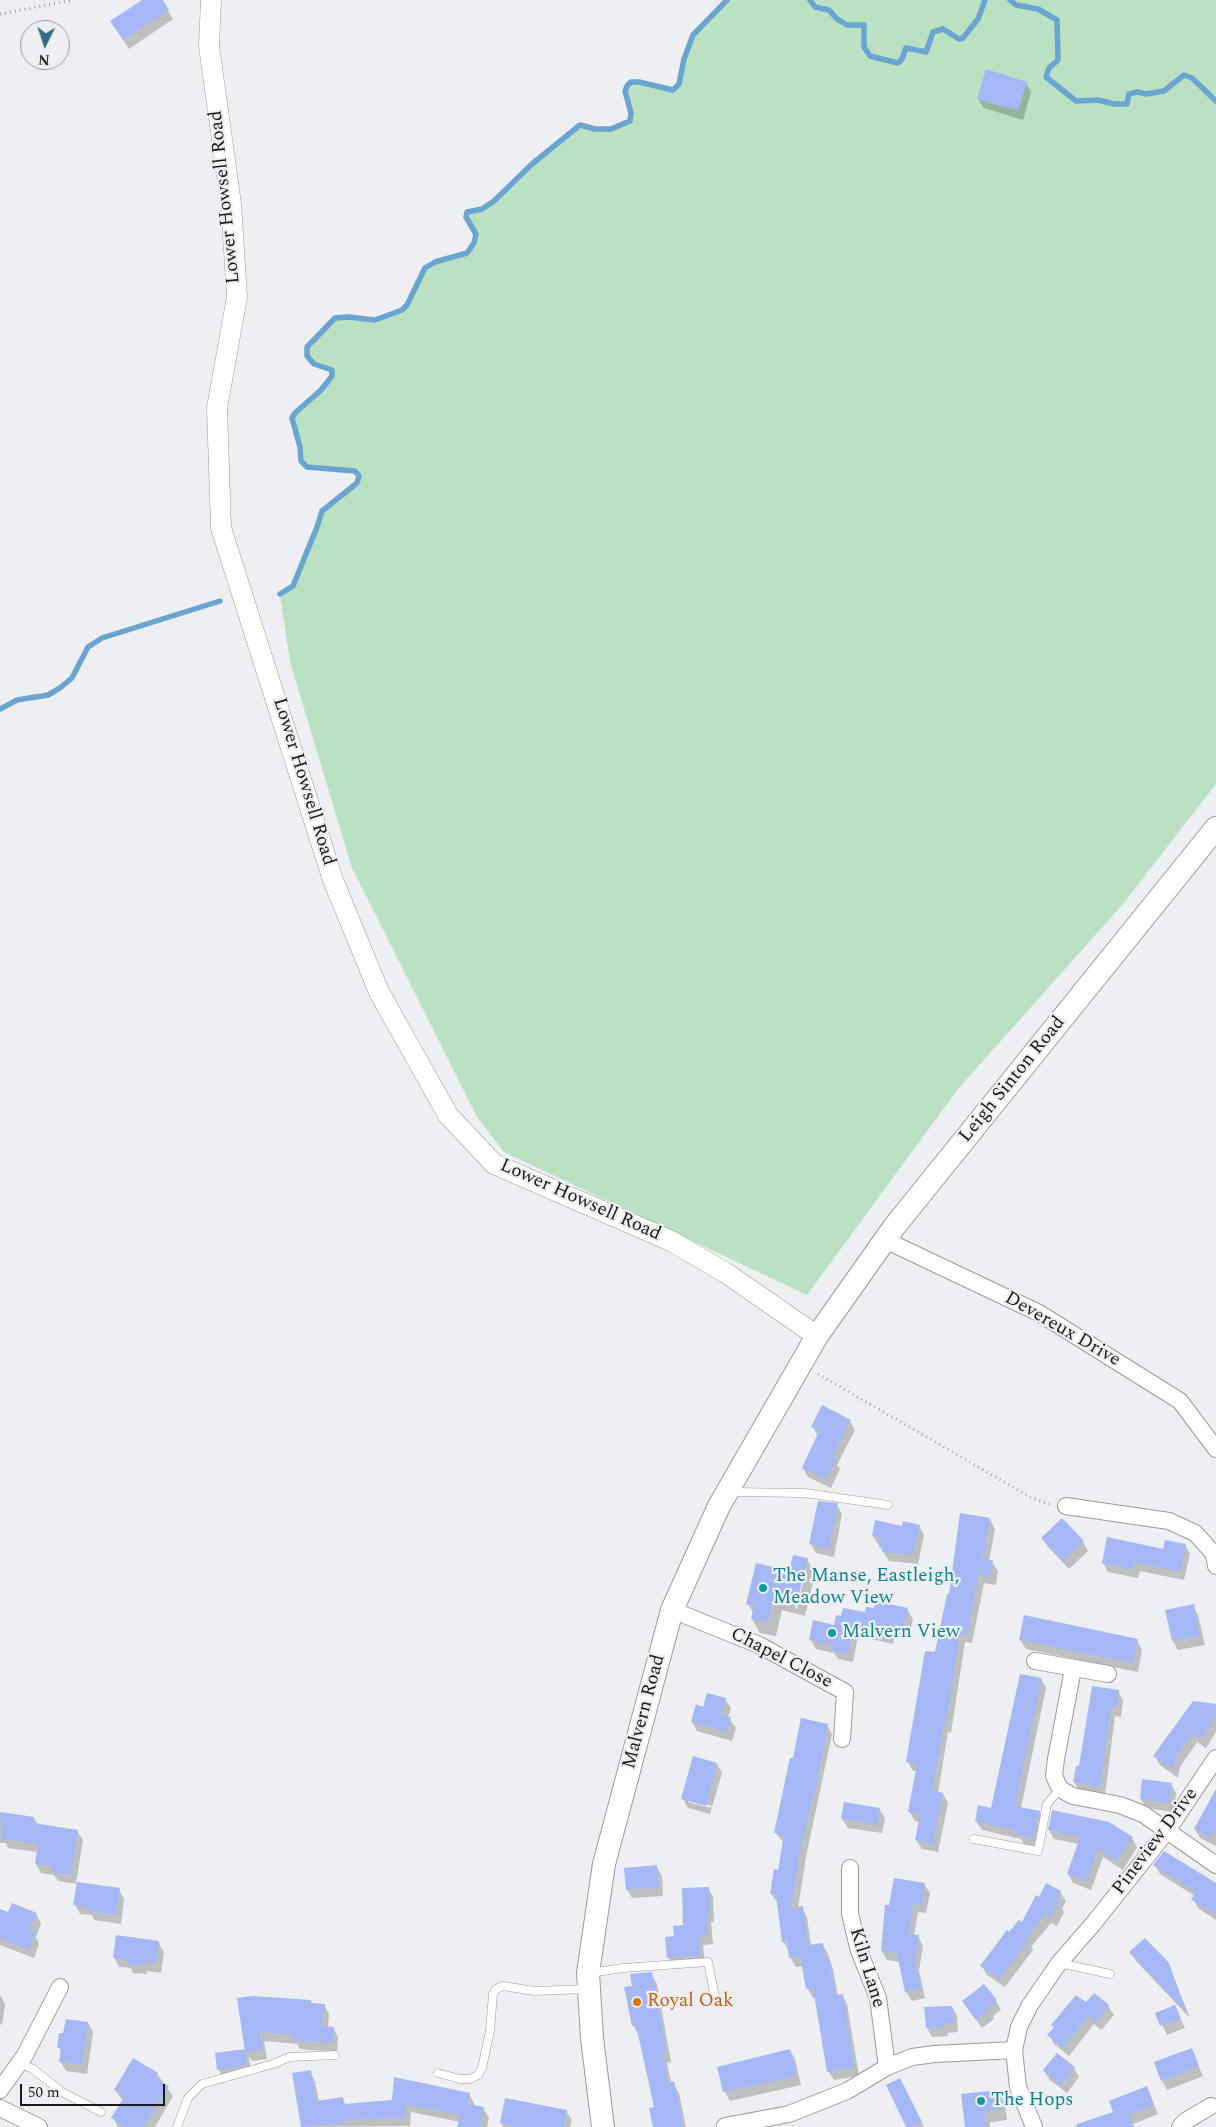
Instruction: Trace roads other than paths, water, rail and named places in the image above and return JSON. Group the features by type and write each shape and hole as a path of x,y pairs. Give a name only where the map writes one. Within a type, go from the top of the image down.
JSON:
{"main road":[{"name":"Leigh Sinton Road","path":"816,1336 885,1240 1216,828"},
{"name":"Malvern Road","path":"600,2125 589,1981 604,1864 672,1610 727,1492 816,1336"}],"street":[{"name":"Lower Howsell Road","path":"211,0 208,46 231,204 237,297 217,408 221,528 333,880 379,992 448,1115 494,1164 671,1241 726,1273 816,1336"},
{"name":"Devereux Drive","path":"885,1240 1039,1312 1180,1401 1216,1449"},
{"path":"1066,1506 1170,1521 1195,1533 1214,1554 1216,1566"},
{"name":"Chapel Close","path":"672,1610 759,1645 845,1692 842,1739"},
{"path":"1035,1661 1108,1674"},
{"path":"1073,1669 1054,1776 1060,1789 1073,1796 1120,1805 1143,1814 1216,1865"},
{"name":"Pineview Drive","path":"1059,1962 1093,1924 1167,1831 1216,1758"},
{"name":"Kiln Lane","path":"850,1868 850,1914 859,1951 878,1998 887,2067"},
{"path":"1034,2127 1018,2087 1014,2050 1019,2027 1030,2005 1059,1962"},
{"path":"0,2090 19,2063 60,1987"},
{"path":"725,2126 789,2114 846,2091 887,2067 912,2058 935,2054 1014,2050"},
{"path":"1180,2127 1184,2122 1211,2106"},
{"path":"0,2108 39,2127"}],"lane":[{"path":"727,1492 805,1493 888,1505"},
{"path":"974,1840 1038,1851 1047,1804 1060,1789"},
{"path":"438,2073 470,2079 478,2074 482,2068 490,2030 493,1994 496,1989 502,1986 534,1991 589,1981 623,1968 708,1962 715,1997"},
{"path":"1059,1962 1110,1974"},
{"path":"177,2127 188,2098 202,2084 273,2064 290,2056 335,2055"},
{"path":"19,2063 33,2069 62,2092 101,2112"}],"waterway":[{"path":"280,594 293,586 322,511 357,483 359,476 355,471 307,467 301,461 300,447 292,418 295,413 321,390 332,376 332,370 314,364 307,356 307,347 335,318 349,317 375,320 402,310 407,305 425,268 435,262 467,253 474,243 476,234 466,217 467,212 482,209 494,201 532,164 580,125 595,129 611,129 630,121 631,113 625,91 631,82 673,90 679,84 684,59 693,35 727,0"},
{"path":"810,0 815,7 829,10 837,19 847,25 864,25 864,47 870,56 898,63 902,59 906,48 926,52 933,32 943,29 959,39 963,38 978,19 985,0"},
{"path":"1010,0 1016,5 1038,9 1057,20 1058,60 1049,68 1046,77 1076,101 1098,100 1114,104 1127,104 1129,94 1164,91 1184,75 1192,78 1216,101"},
{"path":"0,709 17,700 48,695 60,688 72,678 88,647 102,638 220,601"}],"place":[{"name":"The Manse, Eastleigh, Meadow View","path":"763,1588"},
{"name":"Malvern View","path":"832,1633"},
{"name":"Royal Oak","path":"637,2002"},
{"name":"The Hops","path":"981,2101"}]}
